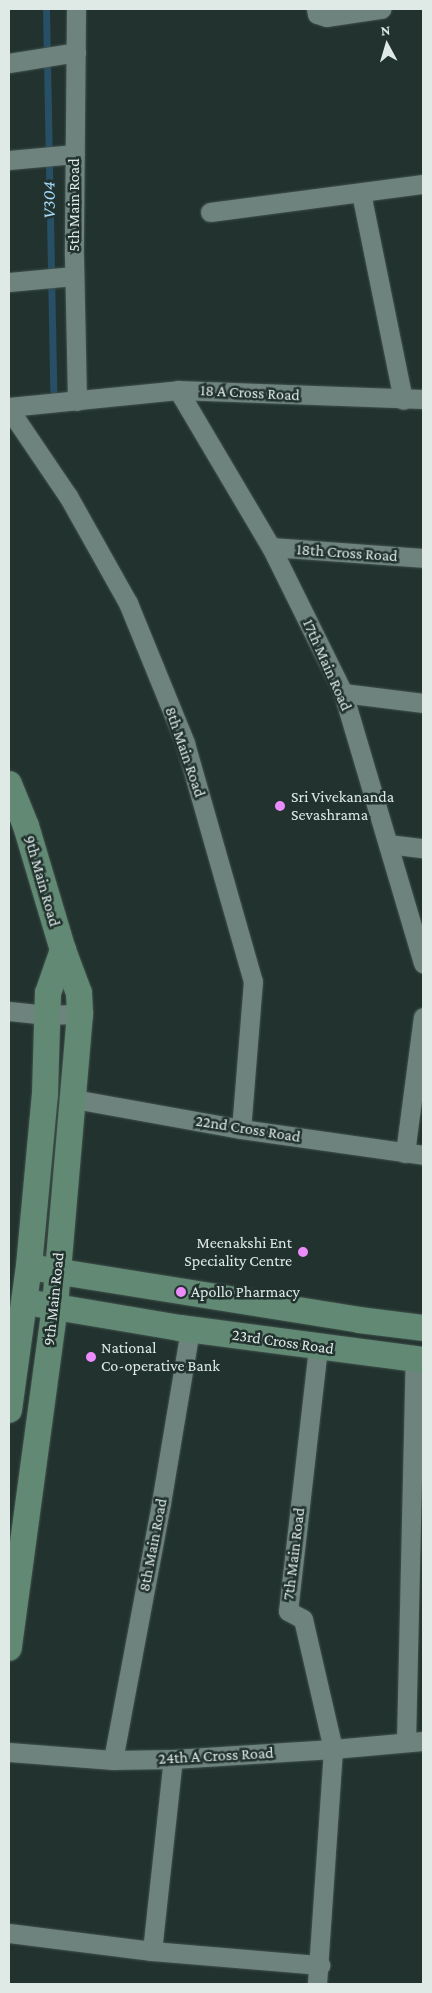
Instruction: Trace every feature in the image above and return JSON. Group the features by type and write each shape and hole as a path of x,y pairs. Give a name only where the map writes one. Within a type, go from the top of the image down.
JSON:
{"main road":[{"name":"9th Main Road","path":"9,784 26,826 63,950 79,993 80,1014 55,1306 17,1529 9,1648"},
{"name":"9th Main Road","path":"9,1410 29,1266 45,1094 48,993 63,950"},
{"name":"23rd Cross Road","path":"29,1266 58,1273 423,1328"},
{"name":"23rd Cross Road","path":"24,1303 55,1306 190,1330 419,1359"}],"street":[{"name":"5th Main Road","path":"76,9 76,52 67,154 74,276 77,401"},
{"path":"316,9 317,14 326,17 381,9"},
{"path":"9,64 76,52"},
{"path":"9,160 67,154"},
{"path":"210,212 423,184"},
{"path":"361,193 403,400"},
{"path":"9,282 74,276"},
{"name":"18 A Cross Road","path":"9,408 178,390 403,400 423,399"},
{"name":"17th Main Road","path":"178,390 272,547 343,693 423,963"},
{"name":"8th Main Road","path":"9,408 68,496 128,603 185,744 253,981 241,1129"},
{"name":"18th Cross Road","path":"272,547 423,558"},
{"path":"343,693 423,702"},
{"path":"388,844 423,848"},
{"path":"9,1011 47,1015 80,1014"},
{"path":"414,1154 423,1017"},
{"name":"22nd Cross Road","path":"74,1099 241,1129 414,1154"},
{"name":"8th Main Road","path":"112,1760 161,1503 190,1330"},
{"name":"7th Main Road","path":"318,1347 288,1611 303,1619 333,1749"},
{"path":"414,1742 419,1359"},
{"name":"24th A Cross Road","path":"9,1752 112,1760 173,1759 414,1742"},
{"path":"317,1984 320,1965 333,1749"},
{"path":"152,1951 173,1759"},
{"path":"9,1933 152,1951 320,1965"}],"waterway":[{"name":"V304","path":"46,9 53,390"}],"place":[{"name":"Sri Vivekananda Sevashrama","path":"280,806"},
{"name":"Meenakshi Ent Speciality Centre","path":"303,1252"},
{"name":"Apollo Pharmacy","path":"181,1292"},
{"name":"National Co-operative Bank","path":"91,1357"}]}
